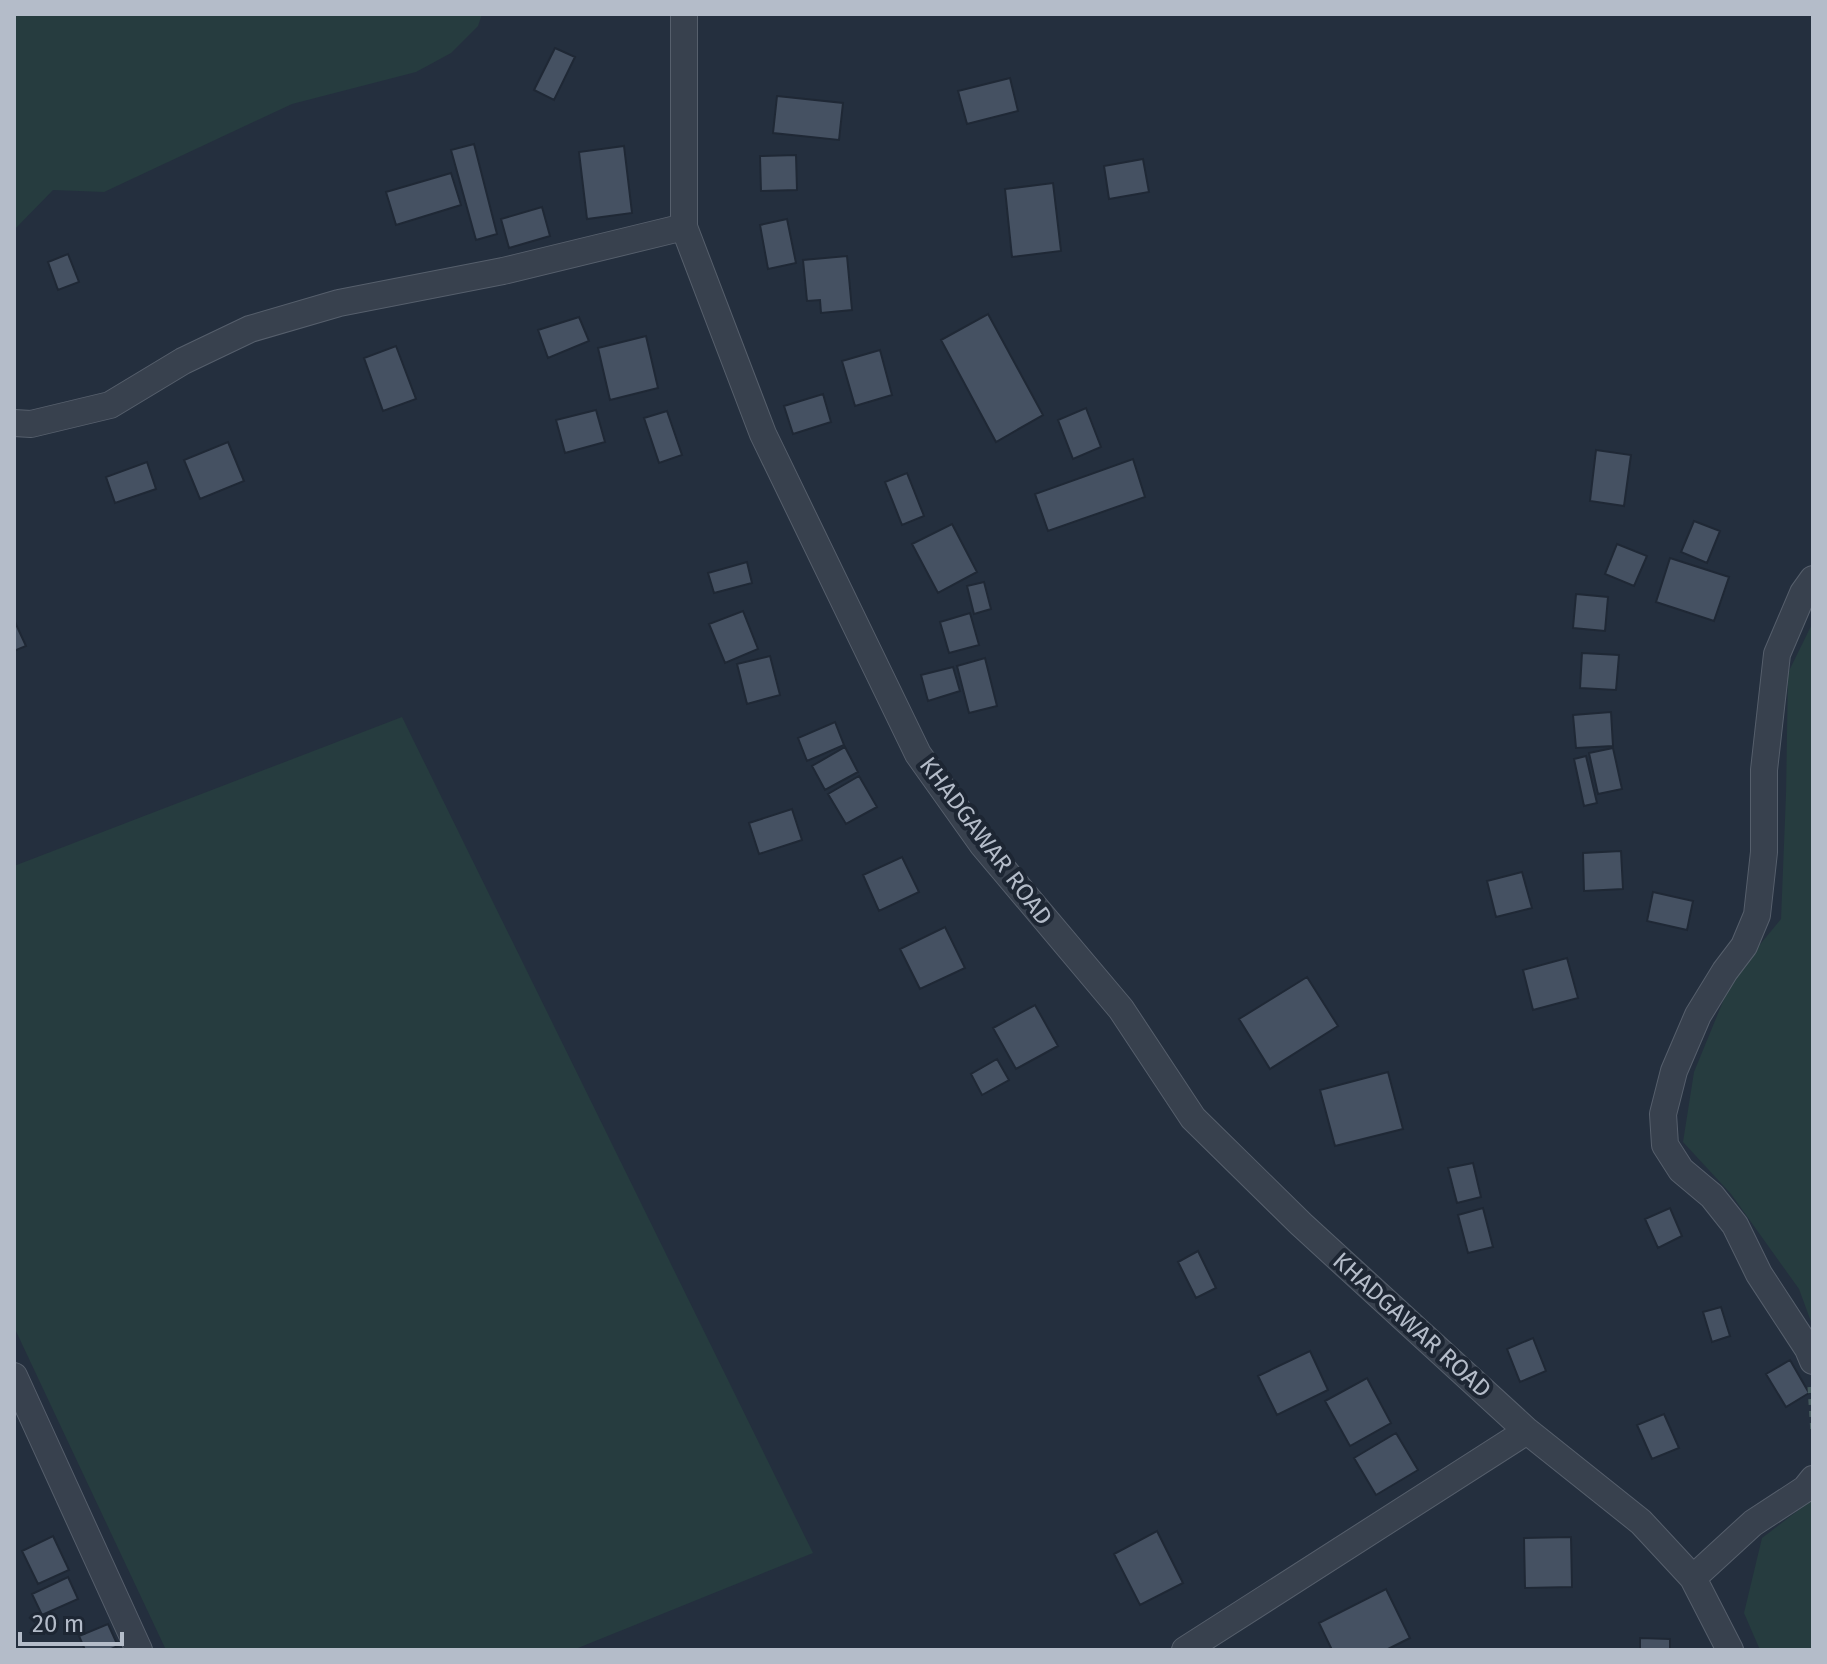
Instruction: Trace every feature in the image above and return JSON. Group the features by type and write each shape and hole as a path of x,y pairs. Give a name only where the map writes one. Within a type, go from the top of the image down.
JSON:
{"street":[{"name":"KHADGAWAR ROAD","path":"684,14 684,227 763,434 918,754 982,844 1121,1009 1193,1118 1301,1224 1527,1431 1641,1522 1693,1578 1730,1650"},
{"path":"14,423 31,424 110,405 183,361 250,329 339,303 503,271 684,227"},
{"path":"1813,579 1803,593 1777,654 1764,770 1764,852 1757,915 1744,946 1698,1015 1674,1071 1663,1114 1665,1145 1681,1170 1712,1196 1735,1225 1759,1274 1813,1361"},
{"path":"14,1376 139,1650"},
{"path":"1185,1650 1527,1431"},
{"path":"1693,1578 1753,1523 1805,1489 1813,1479"}],"green space":[{"path":"14,14 482,14 478,26 451,53 416,72 292,104 104,192 53,190 14,230"},
{"path":"1813,622 1813,1327 1799,1289 1731,1194 1683,1142 1694,1072 1733,977 1781,919 1788,673"},
{"path":"402,717 813,1553 573,1650 166,1650 14,1327 14,866"},
{"path":"1813,1499 1813,1650 1760,1650 1744,1613 1762,1538"}],"building":[{"path":"555,48 575,57 554,100 534,90"},
{"path":"1010,78 1018,111 967,124 958,91"},
{"path":"777,96 843,103 839,140 773,133"},
{"path":"474,144 497,234 476,240 451,150"},
{"path":"624,146 632,213 587,219 579,152"},
{"path":"796,155 797,190 761,191 760,156"},
{"path":"1143,159 1149,192 1109,199 1104,166"},
{"path":"451,173 461,205 396,225 386,192"},
{"path":"1053,183 1061,251 1012,257 1005,189"},
{"path":"542,207 550,236 509,248 501,219"},
{"path":"787,219 796,263 768,269 760,225"},
{"path":"68,254 79,282 58,290 48,262"},
{"path":"847,256 852,310 821,313 820,300 807,301 803,260"},
{"path":"988,314 1043,415 996,442 941,340"},
{"path":"579,317 589,341 548,358 538,330"},
{"path":"646,336 658,388 610,400 598,348"},
{"path":"396,346 416,399 383,411 364,358"},
{"path":"880,350 892,395 855,406 842,361"},
{"path":"823,394 831,422 793,434 784,406"},
{"path":"1086,408 1101,447 1073,459 1058,420"},
{"path":"596,410 605,442 565,453 556,420"},
{"path":"667,411 682,455 659,463 644,418"},
{"path":"228,442 244,481 200,499 184,460"},
{"path":"1596,450 1631,455 1624,506 1590,501"},
{"path":"1133,459 1145,497 1048,531 1035,494"},
{"path":"147,462 156,489 115,503 106,477"},
{"path":"907,473 924,516 902,525 885,482"},
{"path":"1694,521 1720,531 1707,563 1681,552"},
{"path":"952,524 977,572 938,593 912,544"},
{"path":"1617,544 1647,556 1634,586 1605,574"},
{"path":"1670,558 1729,577 1714,621 1656,602"},
{"path":"747,562 752,583 714,593 708,573"},
{"path":"984,582 991,609 974,614 967,586"},
{"path":"1576,594 1608,597 1605,631 1573,628"},
{"path":"743,611 758,649 725,663 709,624"},
{"path":"970,613 979,645 949,653 940,622"},
{"path":"14,620 26,646 14,651"},
{"path":"1582,653 1619,655 1616,690 1580,688"},
{"path":"770,656 780,695 747,704 737,664"},
{"path":"985,658 997,706 969,713 957,666"},
{"path":"953,667 960,691 928,701 921,675"},
{"path":"1611,712 1613,746 1576,748 1573,715"},
{"path":"835,722 844,745 807,761 798,738"},
{"path":"845,747 858,772 825,790 812,766"},
{"path":"1613,748 1622,789 1598,794 1589,753"},
{"path":"1586,756 1597,803 1584,806 1574,759"},
{"path":"859,776 877,807 846,824 828,794"},
{"path":"792,809 802,840 759,854 749,823"},
{"path":"1621,851 1623,889 1584,891 1583,853"},
{"path":"902,857 919,892 879,911 863,875"},
{"path":"1522,872 1532,908 1496,917 1487,881"},
{"path":"1653,892 1693,901 1687,930 1647,921"},
{"path":"945,927 965,968 920,989 900,949"},
{"path":"1567,958 1578,998 1533,1010 1523,970"},
{"path":"1307,977 1338,1026 1270,1069 1239,1019"},
{"path":"1035,1005 1058,1046 1016,1069 993,1028"},
{"path":"997,1059 1009,1080 982,1095 971,1074"},
{"path":"1388,1072 1403,1129 1335,1146 1320,1090"},
{"path":"1473,1163 1481,1197 1457,1203 1448,1168"},
{"path":"1483,1208 1493,1247 1468,1253 1458,1215"},
{"path":"1670,1208 1682,1236 1658,1248 1645,1219"},
{"path":"1198,1251 1216,1288 1196,1298 1178,1262"},
{"path":"1721,1307 1730,1336 1712,1342 1703,1312"},
{"path":"1533,1338 1546,1371 1520,1382 1507,1349"},
{"path":"1310,1351 1328,1390 1277,1415 1258,1376"},
{"path":"1790,1360 1809,1393 1786,1407 1766,1374"},
{"path":"1367,1378 1391,1423 1350,1446 1325,1401"},
{"path":"1664,1414 1679,1448 1652,1459 1637,1425"},
{"path":"1396,1433 1418,1470 1376,1495 1354,1458"},
{"path":"1157,1531 1183,1583 1140,1605 1114,1554"},
{"path":"53,1536 69,1570 38,1584 22,1551"},
{"path":"1571,1537 1572,1587 1525,1588 1524,1538"},
{"path":"68,1577 78,1599 42,1615 32,1594"},
{"path":"1386,1589 1410,1638 1386,1650 1332,1650 1319,1623"},
{"path":"108,1624 118,1646 109,1650 85,1650 79,1636"},
{"path":"1640,1638 1670,1639 1670,1650 1640,1650"}]}
